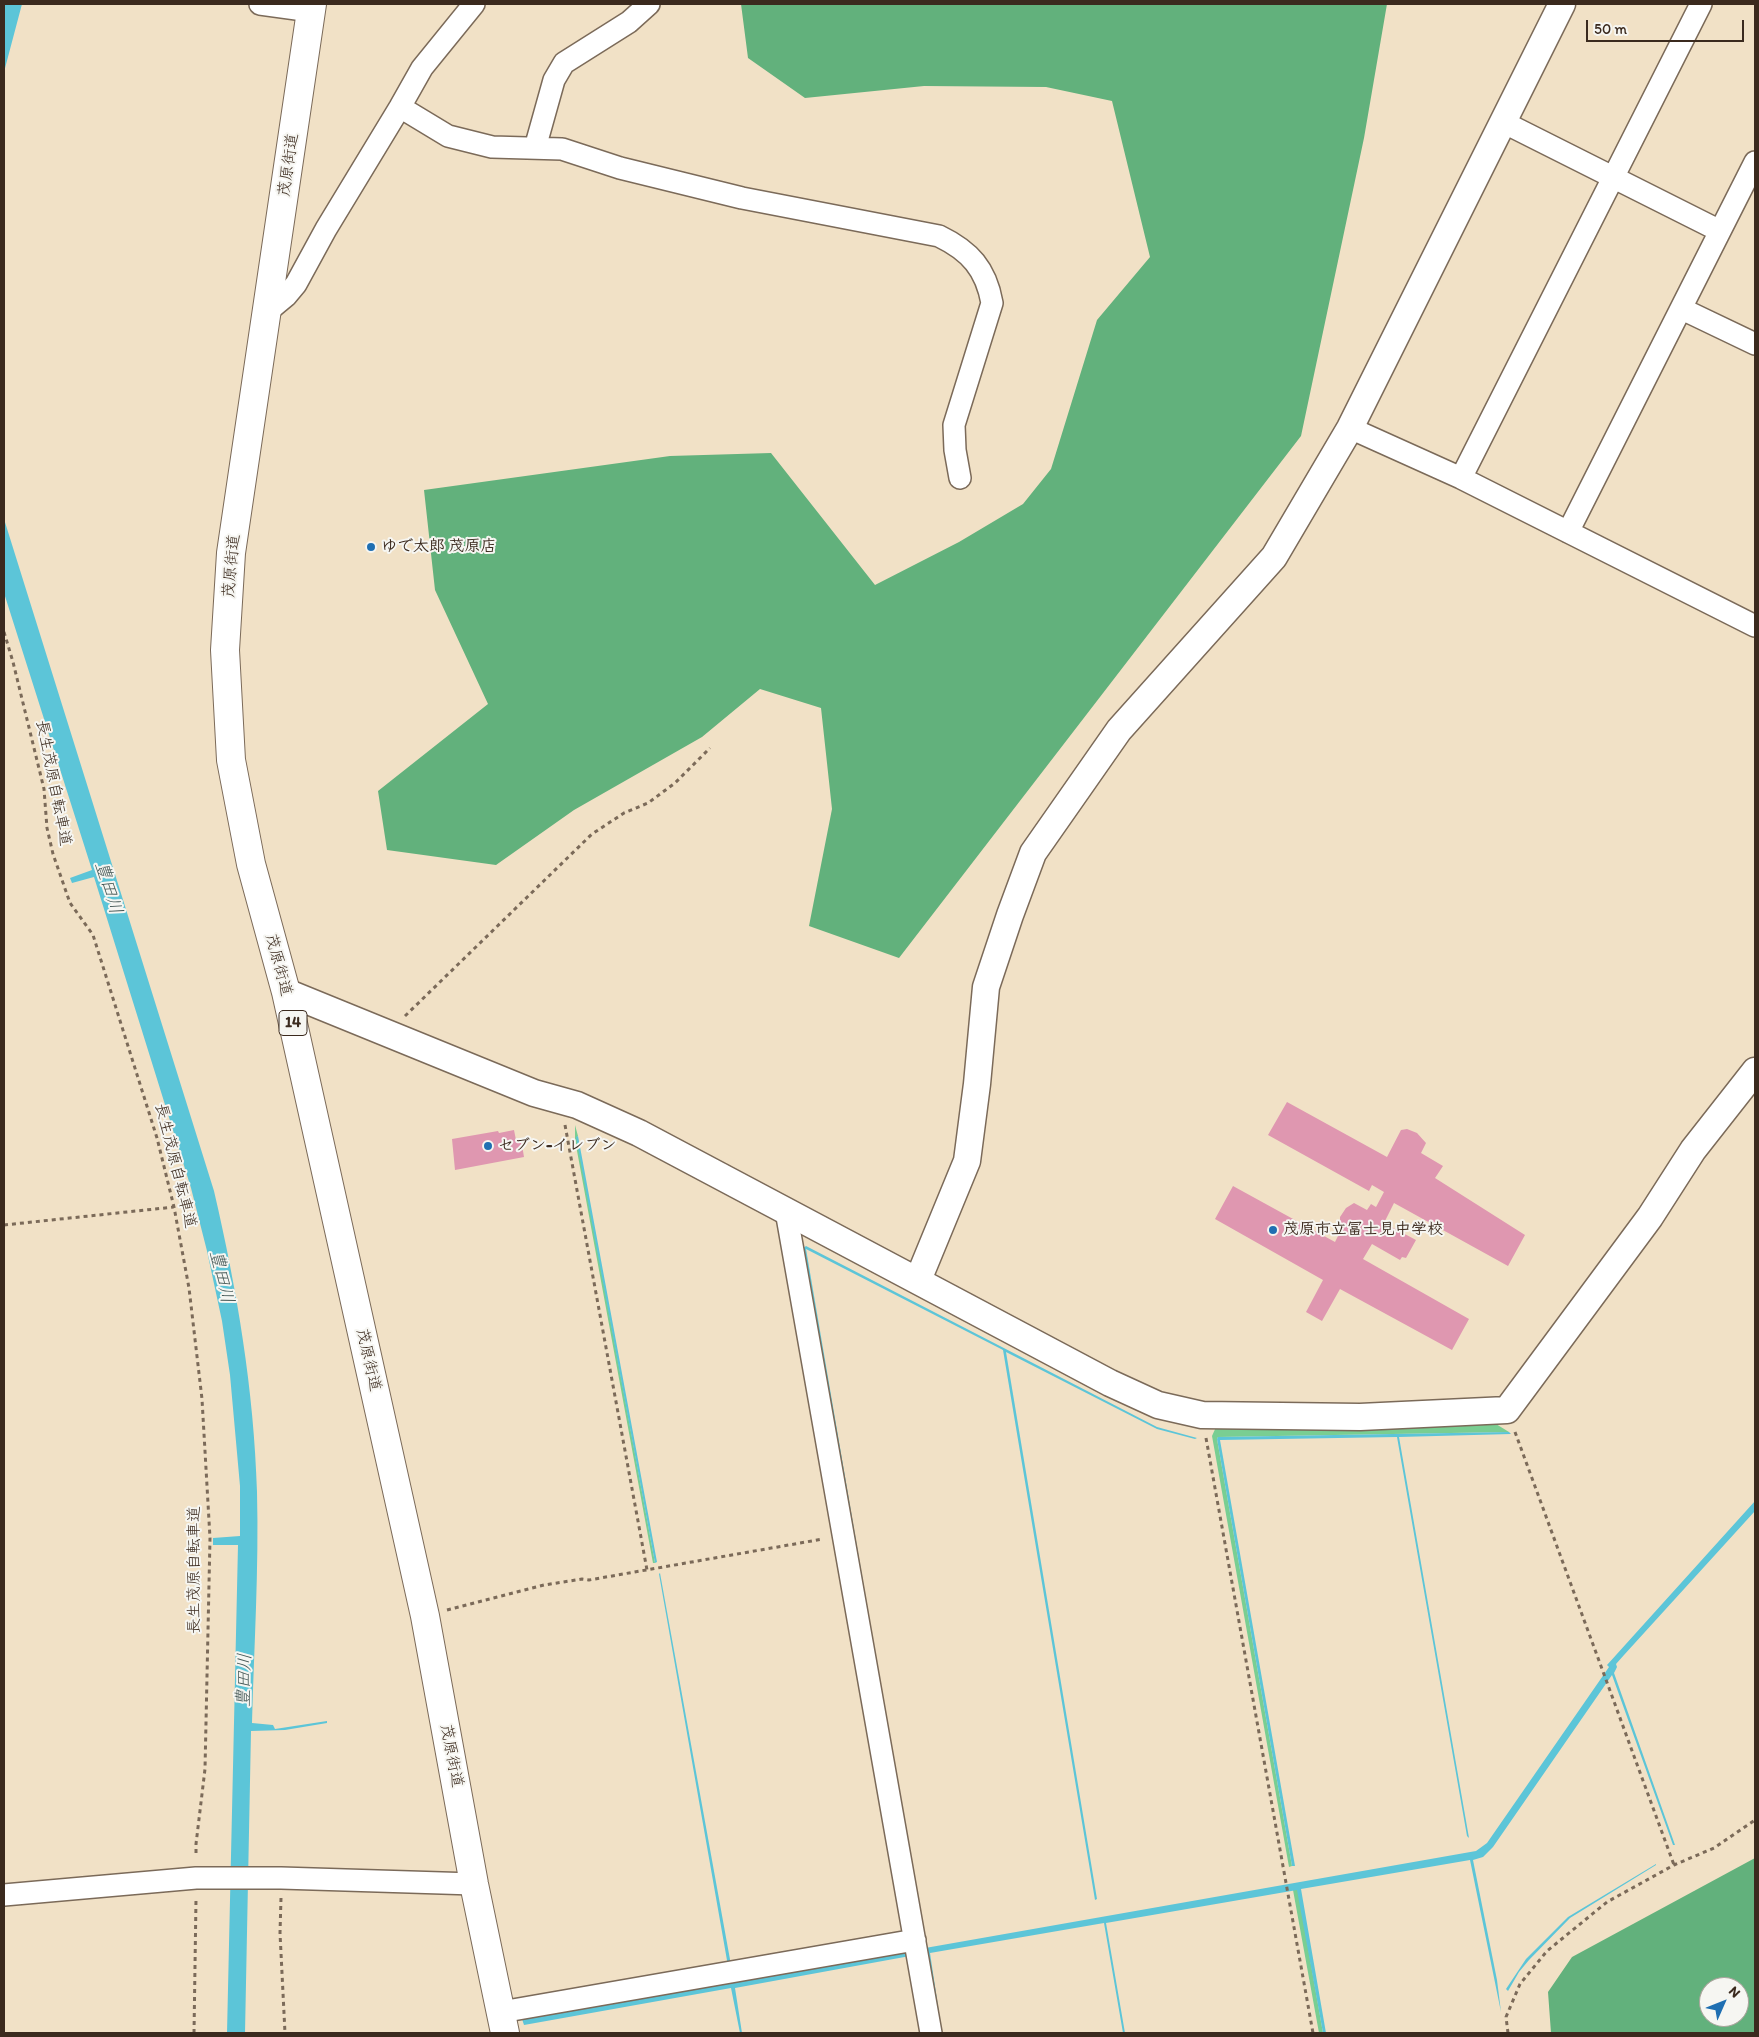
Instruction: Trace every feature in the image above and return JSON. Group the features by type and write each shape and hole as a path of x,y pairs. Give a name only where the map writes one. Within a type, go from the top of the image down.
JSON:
{"main road":[{"name":"茂原街道","path":"312,8 231,553 225,650 231,760 251,864 286,992 425,1616 474,1884 503,2023"}],"street":[{"path":"260,4 312,8"},
{"path":"268,310 286,296 296,284 326,228 400,108 422,68 474,4"},
{"path":"535,148 554,80 564,63 629,22 648,4"},
{"path":"918,1280 967,1161 977,1084 986,987 1033,853 1119,730 1274,556 1350,428 1562,4"},
{"path":"1461,478 1701,4"},
{"path":"400,108 448,136 492,147 562,149 620,168 732,195 939,236 958,245 976,261 989,287 992,304 954,425 955,450 960,478"},
{"path":"1503,122 1720,231"},
{"path":"1568,532 1755,162"},
{"path":"1682,309 1755,344"},
{"path":"1350,428 1461,478 1755,626"},
{"path":"286,992 534,1093 577,1105 639,1133 1110,1383 1158,1405 1202,1416 1360,1417 1508,1410 1650,1217 1693,1150 1755,1071"},
{"path":"786,1211 931,2033"},
{"path":"4,1895 196,1878 281,1878 474,1884"},
{"path":"503,2023 915,1940"}],"path":[{"name":"長生茂原自転車道","path":"4,632 44,789 47,828 53,854 70,903 93,935 158,1138 174,1207 189,1288 202,1399 210,1538 205,1769 196,1844 194,2033"},
{"path":"386,1034 592,834 624,813 648,803 676,783 710,748"},
{"path":"560,1100 647,1570"},
{"path":"4,1225 174,1207"},
{"path":"1508,1410 1674,1865"},
{"path":"1202,1416 1313,2033"},
{"path":"425,1616 544,1584 582,1579 589,1580 843,1536"},
{"path":"1508,2033 1506,2017 1520,1984 1547,1950 1608,1902 1674,1865 1714,1848 1755,1820"},
{"path":"281,1878 280,1933 285,2033"}],"green space":[{"path":"741,4 1387,4 1364,138 1301,436 899,958 809,926 832,809 821,708 760,689 702,737 574,810 496,865 387,850 378,791 488,704 435,590 424,490 670,456 771,453 875,585 959,542 1023,504 1051,469 1097,320 1150,257 1112,101 1046,87 924,86 805,98 748,58"},
{"path":"575,1125 655,1563 653,1563 575,1140"},
{"path":"1496,1424 1509,1432 1218,1437 1217,1439 1292,1866 1289,1867 1212,1436 1216,1427"},
{"path":"1755,1858 1755,2033 1551,2033 1548,1992 1572,1957"},
{"path":"1293,1890 1298,1890 1323,2033 1319,2033"}],"water":[{"path":"4,4 22,4 4,72"},
{"name":"豊田川","path":"4,519 214,1191 230,1265 248,1378 257,1492 256,1608 252,1723 273,1725 275,1729 327,1721 327,1723 285,1730 251,1731 245,2033 227,2033 238,1545 213,1545 213,1538 240,1536 240,1486 230,1375 222,1321 191,1188 94,877 72,883 70,878 92,870 4,593"},
{"path":"578,1136 657,1562 655,1563 576,1137"},
{"path":"806,1246 1157,1427 1197,1438 1157,1429 1006,1352 1097,1899 1095,1900 1003,1350 806,1249 922,1926 802,1249"},
{"path":"1509,1432 1511,1434 1399,1437 1469,1838 1467,1836 1397,1437 1220,1440 1295,1866 1292,1866 1218,1437"},
{"path":"1755,1501 1755,1511 1616,1664 1617,1667 1614,1673 1675,1845 1673,1845 1612,1675 1493,1847 1483,1857 1473,1860 1497,1980 1501,2012 1470,1860 1301,1889 1326,2033 1323,2033 1297,1890 1106,1923 1125,2033 1123,2033 1104,1923 930,1953 942,2033 940,2033 910,1956 735,1988 742,2033 740,2033 731,1988 524,2025 522,2019 1476,1851 1487,1843 1609,1667 1607,1665"},
{"path":"659,1574 731,1965 728,1966"},
{"path":"1656,1864 1570,1918 1529,1960 1519,1972 1508,1991 1506,1989 1526,1959 1568,1917"}],"building":[{"name":"茂原市立冨士見中学校","path":"1287,1102 1387,1157 1401,1130 1407,1129 1417,1133 1426,1143 1421,1153 1443,1166 1435,1178 1525,1235 1508,1266 1394,1203 1384,1223 1416,1240 1406,1258 1402,1257 1400,1260 1372,1244 1363,1259 1469,1319 1452,1350 1340,1289 1322,1321 1306,1312 1323,1280 1215,1219 1233,1186 1335,1242 1344,1224 1340,1222 1340,1217 1346,1208 1354,1203 1367,1210 1371,1204 1376,1207 1384,1192 1372,1185 1369,1191 1268,1135"},
{"name":"セブン-イレブン","path":"514,1130 516,1140 521,1139 524,1157 455,1170 452,1139"}],"place":[{"name":"ゆで太郎 茂原店","path":"371,547"},
{"name":"セブン-イレブン","path":"488,1146"},
{"name":"茂原市立冨士見中学校","path":"1273,1230"}]}
